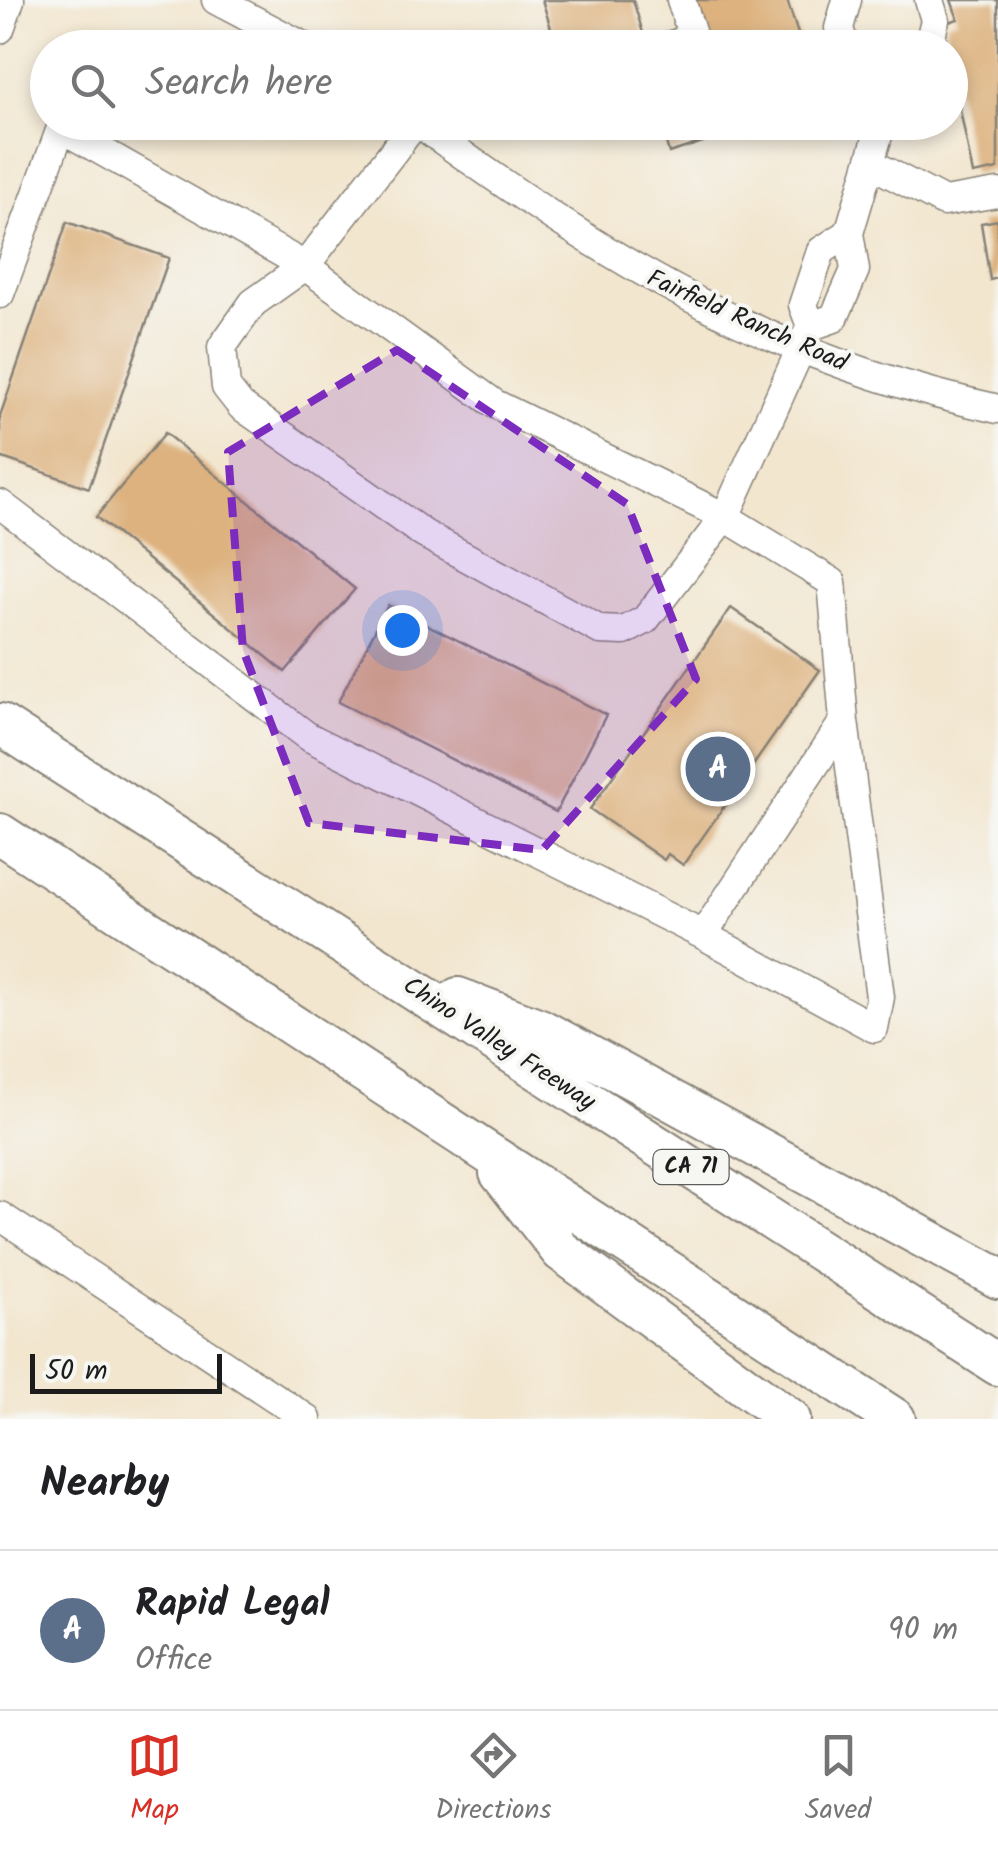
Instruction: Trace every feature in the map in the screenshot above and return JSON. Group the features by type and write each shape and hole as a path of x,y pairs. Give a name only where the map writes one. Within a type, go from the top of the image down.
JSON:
{"highway":[{"name":"Chino Valley Freeway","path":"0,724 998,1364"},
{"path":"0,834 895,1419"},
{"path":"384,970 540,1029 998,1278"},
{"path":"479,1146 561,1251 790,1419"}],"street":[{"path":"0,29 10,0"},
{"path":"216,0 272,30"},
{"path":"681,0 690,30"},
{"path":"840,30 846,0"},
{"path":"928,0 936,20 933,30"},
{"path":"0,294 56,140"},
{"path":"0,504 307,736 703,935 874,1028 880,997 844,721 832,582 726,517 494,404 305,266 81,140"},
{"path":"403,140 305,266 254,303 231,330 222,347 226,387 241,406 424,534 600,630 624,631 645,620 726,517 805,338 804,306 820,251 849,232 877,140"},
{"name":"Fairfield Ranch Road","path":"442,140 576,236 672,292 805,338 893,384 998,409"},
{"path":"870,163 944,202 998,193"},
{"path":"703,935 844,721"},
{"path":"0,1216 307,1419"}],"highlighted area":[{"path":"397,350 627,504 696,679 542,850 309,823 243,650 228,452"}],"building":[{"path":"542,0 633,0 642,30 552,30"},
{"path":"692,0 787,0 797,30 701,30"},
{"path":"951,0 998,0 998,169 973,174 966,140 968,30 946,30 946,23 958,19"},
{"path":"665,140 709,140 669,153"},
{"path":"998,220 998,278 990,280 981,223"},
{"path":"67,222 169,258 89,488 0,457 0,416"},
{"path":"165,433 355,589 285,672 96,517"},
{"path":"388,605 606,715 556,812 338,702"},
{"path":"731,608 820,670 683,865 668,854 664,860 590,809"}],"place":[{"name":"Rapid Legal","path":"718,769"}]}
